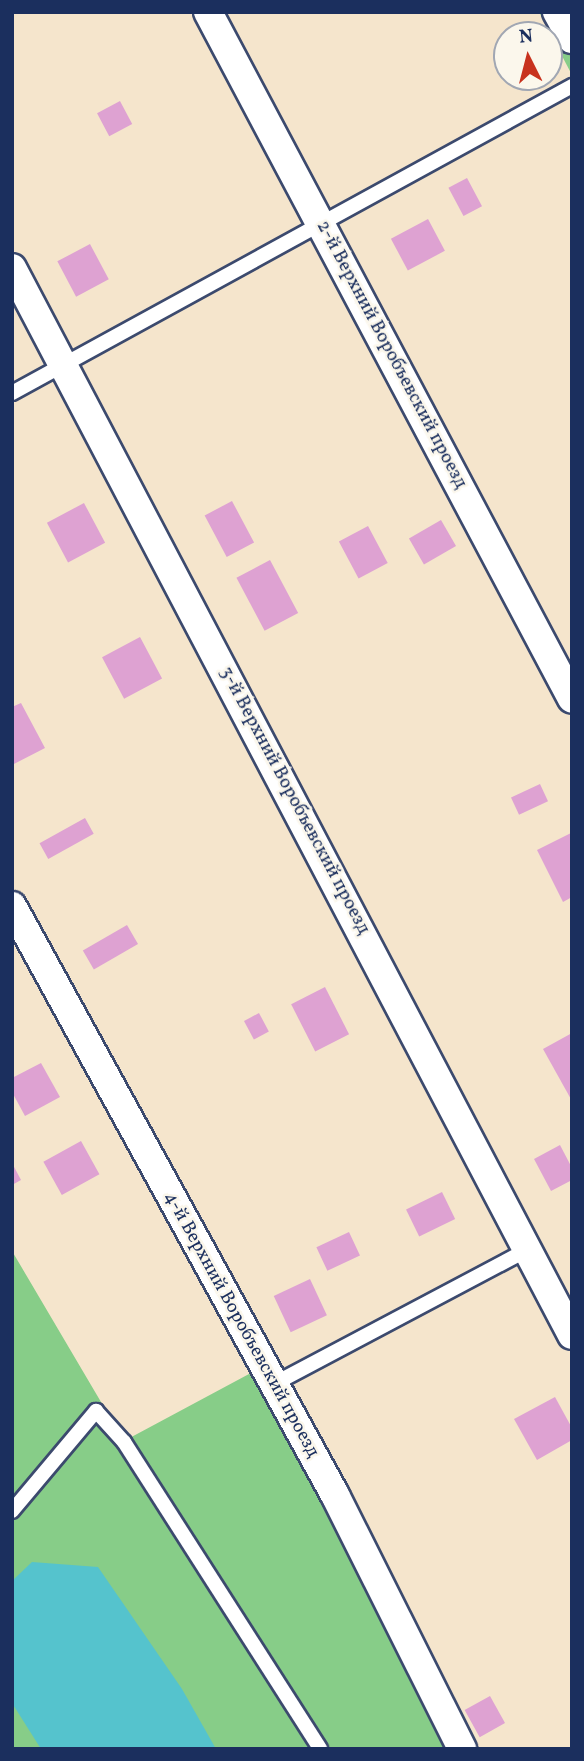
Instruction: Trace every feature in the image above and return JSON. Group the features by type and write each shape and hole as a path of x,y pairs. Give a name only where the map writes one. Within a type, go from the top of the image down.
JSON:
{"street":[{"name":"2-й Верхний Воробъевский проезд","path":"208,12 572,699"},
{"path":"557,12 572,39"},
{"name":"3-й Верхний Воробъевский проезд","path":"12,268 572,1335"},
{"name":"4-й Верхний Воробъевский проезд","path":"12,906 272,1385 335,1495 462,1749"}],"lane":[{"path":"12,393 323,226 572,86"},
{"path":"272,1385 527,1250"},
{"path":"12,1511 96,1411 124,1441 320,1749"}],"green space":[{"path":"539,12 572,12 572,75 563,58 563,21 544,21"},
{"path":"12,1251 124,1441 262,1367 462,1749 12,1749"}],"water":[{"path":"32,1562 98,1567 182,1689 216,1749 41,1749 12,1703 12,1581"}],"building":[{"path":"120,101 132,124 109,136 97,113"},
{"path":"467,178 482,206 463,216 448,188"},
{"path":"428,219 445,251 408,271 391,239"},
{"path":"90,244 109,279 76,297 57,261"},
{"path":"232,501 254,542 227,557 205,516"},
{"path":"84,503 105,543 68,562 47,523"},
{"path":"441,520 456,546 424,564 409,538"},
{"path":"368,526 388,563 359,579 339,541"},
{"path":"270,560 298,613 265,631 236,578"},
{"path":"140,637 162,678 124,699 102,657"},
{"path":"21,703 45,748 12,765 12,707"},
{"path":"540,784 548,801 519,815 511,798"},
{"path":"85,818 94,834 48,859 40,843"},
{"path":"571,833 572,897 563,902 537,850"},
{"path":"127,925 138,944 94,970 83,950"},
{"path":"325,987 349,1034 315,1051 291,1004"},
{"path":"259,1013 269,1032 254,1040 244,1021"},
{"path":"572,1033 572,1101 543,1049"},
{"path":"41,1063 60,1097 25,1116 12,1092 12,1078"},
{"path":"81,1141 99,1174 62,1195 43,1162"},
{"path":"560,1145 572,1168 572,1180 551,1191 534,1159"},
{"path":"12,1163 21,1180 12,1185"},
{"path":"442,1192 455,1219 419,1236 406,1210"},
{"path":"349,1232 360,1256 327,1271 316,1247"},
{"path":"310,1279 327,1315 291,1332 274,1296"},
{"path":"555,1397 572,1428 572,1440 537,1460 514,1419"},
{"path":"490,1696 505,1723 480,1737 465,1710"}]}
